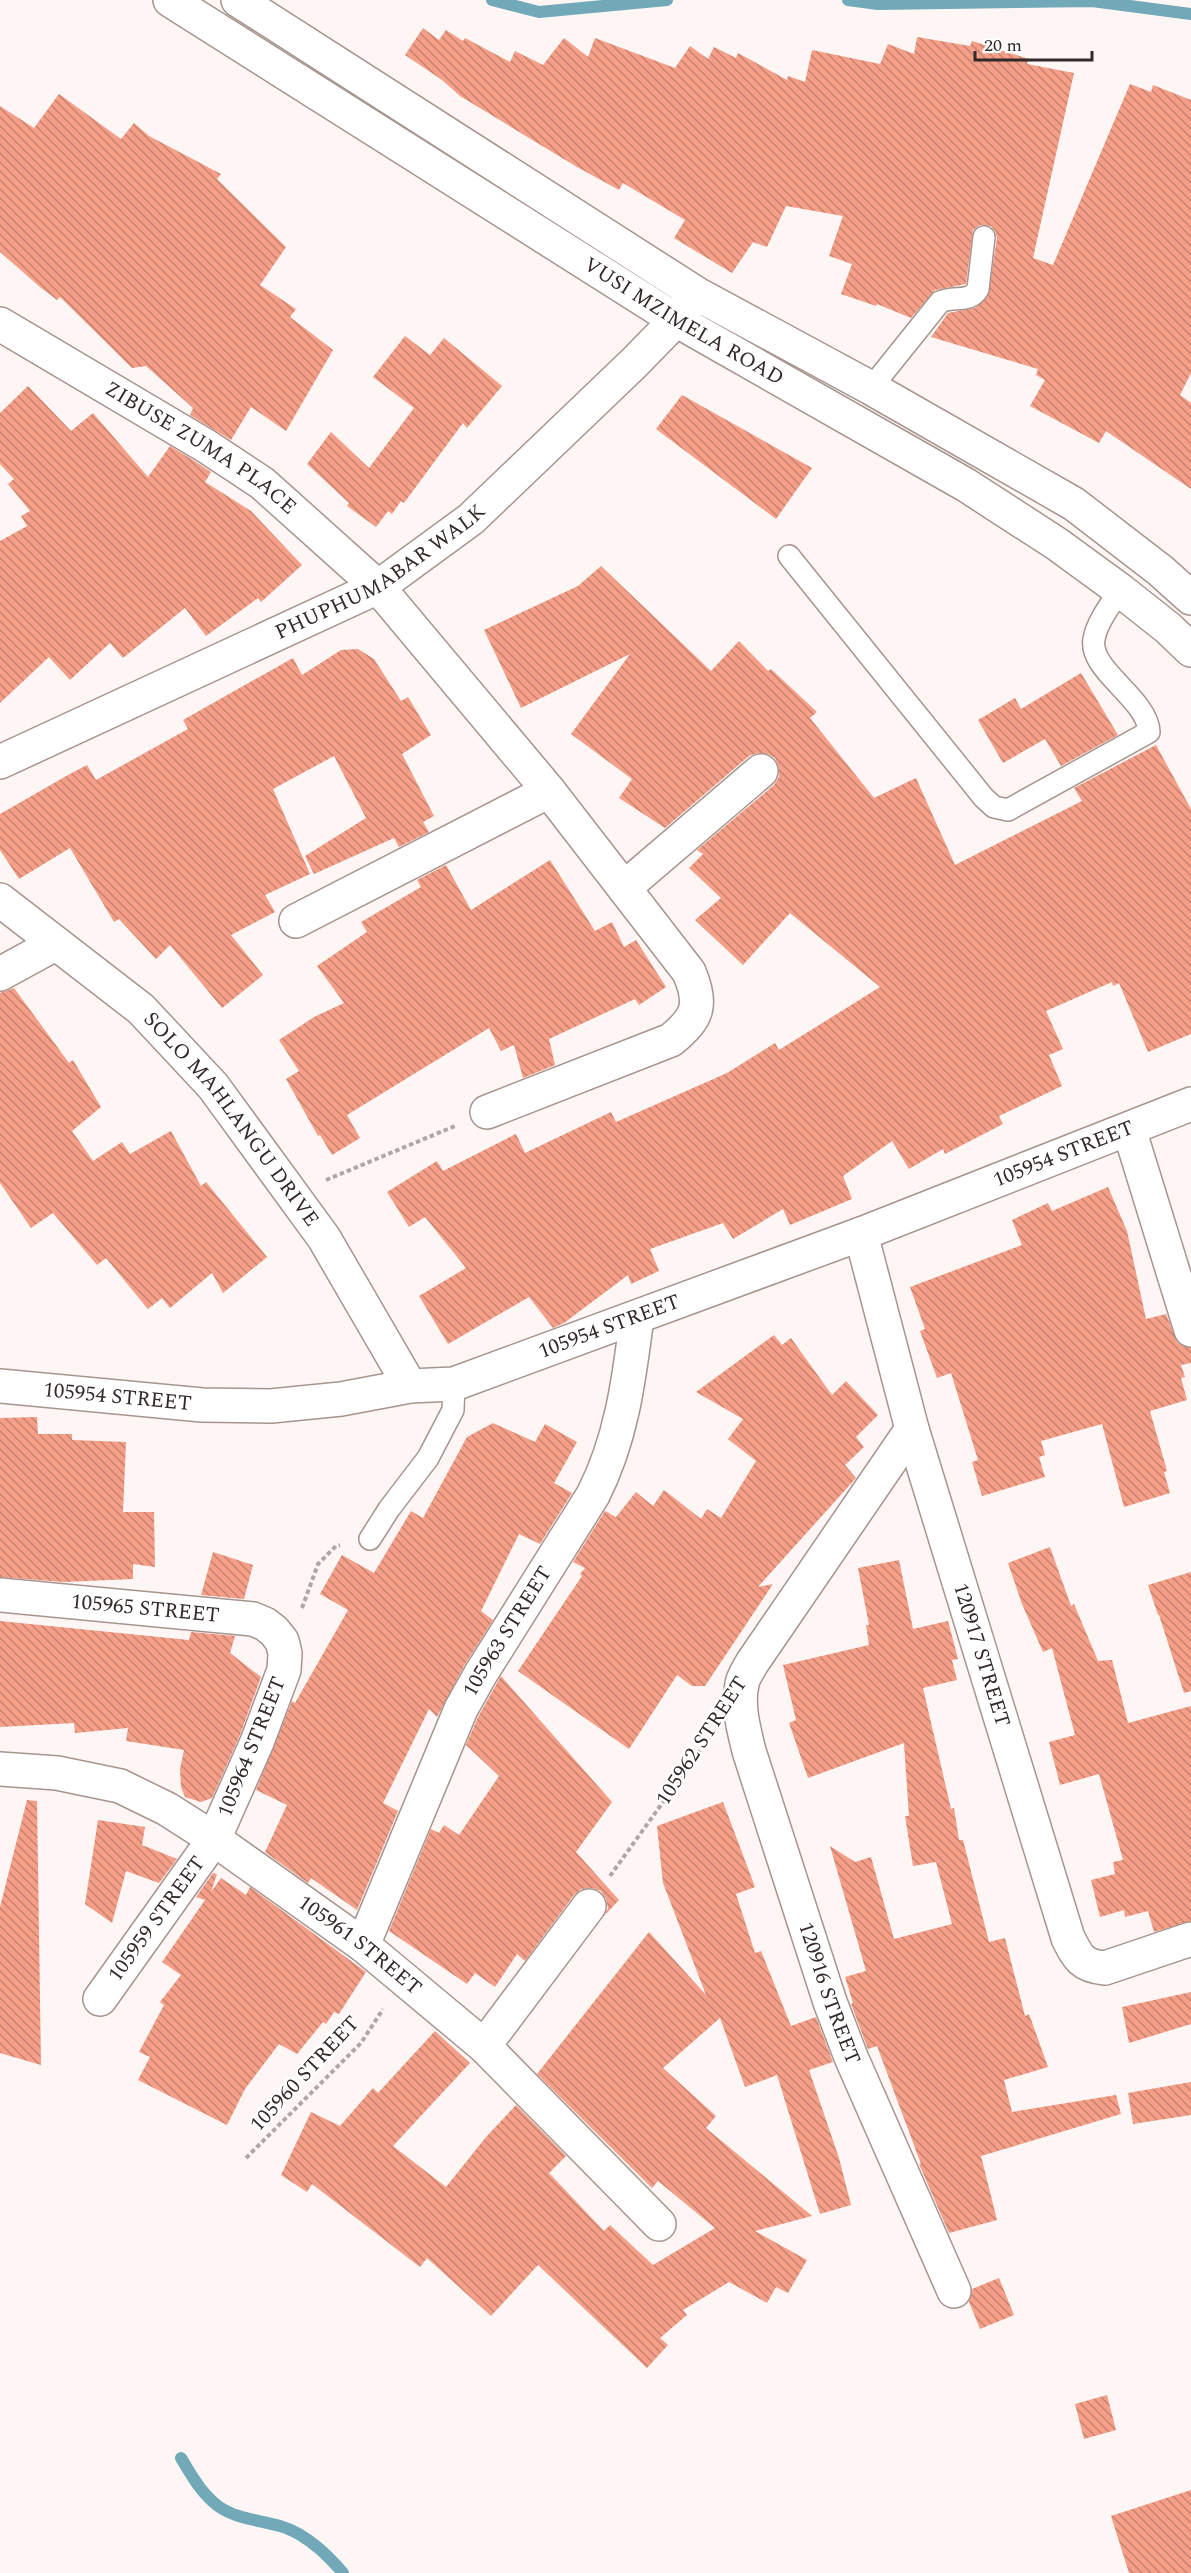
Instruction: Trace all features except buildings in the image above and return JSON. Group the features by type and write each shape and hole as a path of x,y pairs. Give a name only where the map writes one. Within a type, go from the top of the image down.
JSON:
{"street":[{"name":"VUSI MZIMELA ROAD","path":"170,0 676,320 966,484 1057,544 1120,590 1168,628 1191,650"},
{"name":"VUSI MZIMELA ROAD","path":"238,0 697,294 871,388 1074,504 1191,598"},
{"name":"PHUPHUMABAR WALK","path":"0,762 378,587 471,519 676,320 697,294"},
{"name":"ZIBUSE ZUMA PLACE","path":"2,329 206,446 262,483 378,587 549,791 689,972 697,990 697,1010 687,1027 671,1040 487,1112"},
{"path":"1120,590 1138,554"},
{"path":"624,888 761,771"},
{"path":"296,921 549,791"},
{"name":"SOLO MAHLANGU DRIVE","path":"0,900 141,1009 213,1086 324,1238 410,1386"},
{"path":"0,974 55,944"},
{"name":"105954 STREET","path":"0,1386 202,1405 271,1406 341,1399 410,1386 454,1384 861,1234 1191,1104"},
{"path":"1128,1129 1191,1330"},
{"name":"120917 STREET","path":"861,1234 912,1429 1068,1938 1078,1958 1091,1966 1105,1968 1191,1940"},
{"name":"105963 STREET","path":"363,1945 461,1709 486,1665 593,1495 606,1470 620,1424 638,1317"},
{"name":"105962 STREET","path":"742,1684 765,1642 912,1429"},
{"name":"105965 STREET","path":"0,1595 253,1619 270,1627 284,1647"},
{"name":"105964 STREET","path":"214,1839 257,1742 284,1670 284,1647"},
{"name":"120916 STREET","path":"742,1684 742,1721 749,1751 830,2002 851,2057 954,2291"},
{"name":"105961 STREET","path":"0,1769 57,1773 120,1786 167,1809 214,1839 363,1945 484,2046 659,2224"},
{"name":"105959 STREET","path":"100,2000 214,1839"},
{"path":"484,2046 589,1906"}],"lane":[{"path":"871,388 940,302 947,299 969,299 974,295 978,289 984,237"},
{"path":"789,556 984,798 994,807 1008,810 1149,732 1149,723 1139,708 1096,656 1093,640 1100,623 1120,590"},
{"path":"370,1539 389,1509 428,1458 453,1410 454,1384"}],"path":[{"path":"292,1194 487,1112"},
{"name":"105964 STREET","path":"284,1647 318,1564 336,1546 370,1539"},
{"name":"105962 STREET","path":"589,1906 711,1736"},
{"name":"105960 STREET","path":"246,2158 361,2043 404,1979"}],"waterway":[{"path":"492,0 539,12 667,0"},
{"path":"848,0 878,4 1092,1 1191,14"},
{"path":"181,2458 202,2490 218,2506 240,2516 289,2529 322,2552 343,2573"}]}
